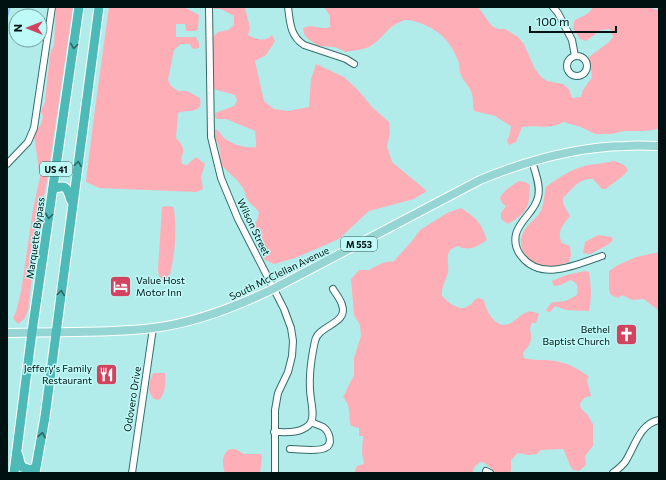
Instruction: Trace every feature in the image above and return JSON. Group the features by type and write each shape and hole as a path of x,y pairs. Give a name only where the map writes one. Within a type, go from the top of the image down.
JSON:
{"highway":[{"name":"Marquette Bypass","path":"14,473 32,332 79,7"},
{"name":"US 41","path":"35,471 45,417 99,7"},
{"path":"53,189 60,186 66,188 72,204"},
{"path":"17,450 22,468 35,471"}],"main road":[{"name":"South McClellan Avenue","path":"7,334 32,332 113,331 153,328 222,311 273,289 480,180 532,161 573,151 625,146 659,146"}],"street":[{"path":"7,164 24,147 34,128 52,7"},
{"name":"Wilson Street","path":"209,7 211,137 221,178 238,219 284,309 291,328 293,341 292,356 288,372 278,392 275,410 275,473"},
{"path":"288,7 294,36 299,42 346,59 354,64"},
{"path":"553,7 558,13 572,40 575,56"},
{"path":"532,161 539,192 535,206 521,224 517,232 516,244 519,254 531,265 540,269 550,270 559,269 602,256"},
{"path":"274,432 299,431 311,422 311,360 315,338 318,333 337,322 343,311 342,305 333,289"},
{"name":"Odovero Drive","path":"132,473 153,328"},
{"path":"613,473 624,463 644,427 654,421 659,420"},
{"path":"290,449 319,450 329,445 330,440 326,429 311,422"}],"shaded area":[{"path":"56,7 73,7 48,175 37,233 28,311 24,319 18,324 13,318 21,292 33,209 40,177 34,135 41,124 43,117 41,111 45,102 50,54 54,45"},
{"path":"109,7 184,7 199,15 198,29 196,31 186,31 185,24 176,24 176,37 196,37 199,43 199,48 194,49 190,44 181,44 174,50 168,80 171,86 178,91 187,91 200,98 201,103 197,109 178,113 176,138 183,147 181,158 182,164 187,165 196,157 205,164 201,177 203,189 196,192 99,188 86,182"},
{"path":"214,7 245,8 250,28 248,35 263,40 272,35 275,41 266,55 255,61 264,101 274,109 288,111 309,107 311,79 316,64 344,77 359,91 372,107 389,122 390,133 387,146 392,162 427,191 414,199 369,211 339,239 295,258 274,264 265,260 258,248 253,231 259,212 247,198 241,185 220,164 220,149 214,137 215,129 224,138 239,146 256,147 255,131 226,119 217,119 215,117 215,113 234,106 237,101 235,95 210,88 212,38 218,32 228,30 234,25 234,16 221,9 214,9"},
{"path":"324,7 478,7 492,26 498,29 505,29 518,37 524,44 534,67 541,77 547,81 563,84 569,89 572,98 581,97 583,90 592,77 589,57 609,42 613,37 610,29 601,30 586,41 580,39 573,28 574,21 587,14 593,7 652,7 653,9 659,10 659,127 657,129 645,131 624,131 611,134 595,134 581,127 563,122 547,127 522,127 516,142 509,145 507,141 511,126 495,116 474,111 472,94 460,74 459,63 456,56 449,43 434,30 420,23 405,20 395,24 369,47 346,52 335,47 318,46 304,34 303,28 311,26 323,28 330,27 330,16"},
{"path":"614,161 624,165 628,170 606,189 602,189 593,179 583,180 563,198 563,203 570,216 561,229 560,239 562,243 570,246 571,255 569,262 548,267 536,264 526,256 521,245 521,239 525,229 541,211 546,187 577,168"},
{"path":"519,181 530,185 529,202 523,213 508,224 501,219 501,213 506,206 502,203 500,198 506,190"},
{"path":"162,207 173,207 174,209 174,255 168,281 164,281 159,276 158,270"},
{"path":"461,208 477,221 483,229 487,240 473,248 462,248 458,246 450,251 448,254 448,272 443,287 442,296 451,304 459,308 470,305 477,298 484,300 489,314 493,319 496,322 506,325 527,312 539,314 536,323 532,323 530,330 531,341 523,353 524,358 551,360 564,363 589,377 587,380 591,396 584,398 580,404 581,409 587,414 593,424 593,446 585,456 586,465 579,471 573,470 563,449 541,450 537,454 528,455 518,453 511,460 511,471 508,473 496,473 485,463 481,462 475,466 473,473 354,473 357,466 364,464 362,453 363,436 359,436 359,428 351,426 348,404 343,397 354,375 354,358 361,336 360,325 354,315 351,279 359,270 369,270 382,263 394,261 420,230 447,213"},
{"path":"598,235 612,237 613,240 591,254 583,253 585,242"},
{"path":"659,252 659,311 644,299 632,300 622,295 618,298 611,295 609,290 609,271 636,257"},
{"path":"585,271 589,272 590,282 591,296 589,311 566,310 555,306 550,312 546,311 552,303 565,301 577,295 578,290 575,282 573,281 570,280 561,285 554,286 552,281 566,275"},
{"path":"153,373 165,373 164,391 159,400 154,399 151,396 149,390 149,384"},
{"path":"230,449 235,449 244,454 261,454 262,458 260,473 225,473 223,460 225,454"}],"waterway":[{"path":"7,18 10,7"}],"place":[{"name":"Value Host Motor Inn","path":"120,286"},
{"name":"Bethel Baptist Church","path":"626,335"},
{"name":"Jeffery's Family Restaurant","path":"107,374"}]}
